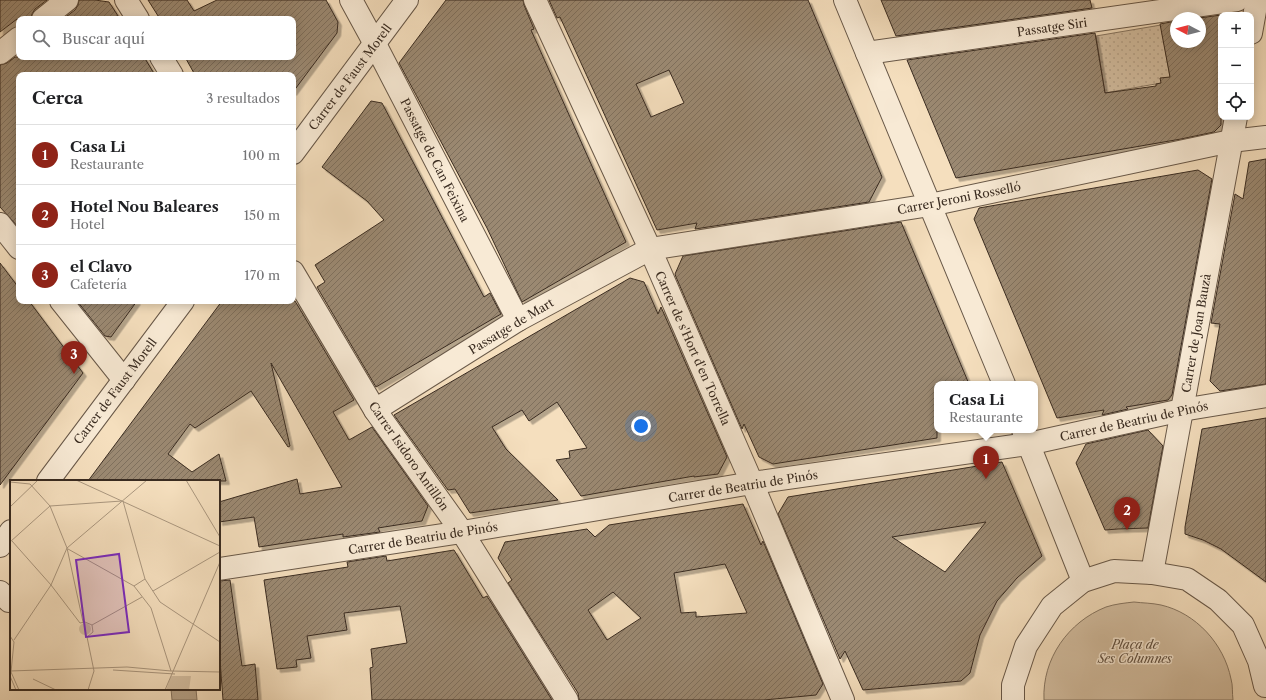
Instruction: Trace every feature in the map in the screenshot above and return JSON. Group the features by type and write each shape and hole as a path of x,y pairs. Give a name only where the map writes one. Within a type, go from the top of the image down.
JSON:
{"street":[{"path":"47,16 67,0"},
{"path":"126,0 136,16"},
{"name":"Passatge de Can Feixina","path":"351,0 518,320"},
{"name":"Carrer de Faust Morell","path":"296,149 407,0"},
{"name":"Carrer de s'Hort d'en Torrella","path":"535,0 650,249 752,483 843,700"},
{"path":"845,0 1003,381"},
{"name":"Passatge Siri","path":"867,53 1237,0"},
{"path":"1254,16 1257,0"},
{"path":"0,53 16,40"},
{"path":"163,60 170,72"},
{"name":"Carrer de Joan Bauzà","path":"1152,573 1235,120"},
{"name":"Carrer Jeroni Rosselló","path":"650,249 930,205 1231,141 1266,136"},
{"path":"0,224 16,244"},
{"name":"Passatge de Mart","path":"376,410 518,320 650,249"},
{"name":"Carrer Isidoro Antillón","path":"296,277 376,410 462,532 567,700"},
{"path":"63,304 124,380"},
{"name":"Carrer de Faust Morell","path":"49,480 181,304"},
{"name":"Carrer de Beatriu de Pinós","path":"220,569 462,532 1266,396"},
{"path":"1025,437 1083,581"},
{"path":"0,546 10,532"},
{"path":"1013,700 1013,685 1026,646 1052,606 1083,581 1114,571 1152,573 1187,579 1218,600 1243,625 1259,661 1265,686"},
{"path":"0,592 10,601"}],"green space":[{"path":"1161,25 1170,77 1161,83 1105,93 1096,36"},
{"name":"Plaça de Ses Columnes","path":"1134,602 1158,604 1174,609 1197,623 1215,642 1222,654 1232,681 1233,700 1044,700 1048,670 1060,644 1069,632 1080,622 1106,607"}],"shaded area":[{"path":"171,690 196,690 197,700 172,700"}],"building":[{"path":"0,0 47,0 35,9 32,16 16,16 16,20 0,32"},
{"path":"79,0 109,2 118,16 67,16 75,10"},
{"path":"148,0 187,0 194,11 217,0 326,0 338,22 337,33 296,88 296,72 193,72 187,60 296,60 296,16 158,16"},
{"path":"446,0 523,0 534,29 531,30 626,242 522,302 487,228 399,63"},
{"path":"549,0 808,0 882,177 869,202 695,229 697,223 657,230 560,17 557,18","holes":["669,70 684,103 651,117 636,84"]},
{"path":"881,0 1090,0 1092,8 896,36"},
{"path":"1218,15 1218,120 1221,120 1221,125 1214,132 956,178 907,60 1095,33 1105,93 1156,86 1156,84 1161,83 1160,78 1170,77 1160,24 1170,22 1170,48 1206,48 1206,17"},
{"path":"15,57 16,60 146,60 153,72 16,72 16,225 0,207 0,65 7,63"},
{"path":"371,101 382,103 484,297 490,293 501,314 376,387 317,287 325,282 315,265 384,220 367,201 322,167"},
{"path":"1266,159 1266,384 1220,391 1210,381 1220,324 1211,323 1235,194 1243,199 1249,162"},
{"path":"1198,170 1212,179 1172,395 1168,400 1126,407 1128,409 1102,415 1104,410 1057,418 974,219 979,208"},
{"path":"901,222 968,381 934,381 934,433 937,433 937,438 773,464 759,457 744,424 742,429 676,277 675,274 683,256"},
{"path":"0,263 16,284 16,304 31,304 83,373 0,485"},
{"path":"630,278 644,282 658,314 661,307 727,457 718,474 694,476 581,496 556,460 570,458 569,451 587,448 557,402 529,421 522,410 492,427 506,449 558,500 470,513 455,489 448,490 394,415"},
{"path":"296,303 354,400 333,412 349,440 372,427 428,506 422,521 378,528 380,532 343,537 343,534 259,547 254,517 220,522 220,502 297,479 300,494 342,487 271,363 290,446 288,447 251,391 195,428 190,424 168,454 192,472 219,454 226,481 89,480 220,304 296,304"},
{"path":"79,304 135,304 111,337 105,336"},
{"path":"1266,418 1266,582 1221,549 1203,540 1185,534 1185,527 1202,429"},
{"path":"1148,430 1163,446 1148,528 1105,530 1076,463 1086,444"},
{"path":"1002,462 1042,556 1017,578 997,601 980,635 970,673 961,681 863,690 845,651 840,659 778,514 788,497","holes":["986,522 945,572 892,537"]},
{"path":"743,504 761,545 763,541 823,684 816,695 764,700 579,700 578,693 508,583 512,580 498,558 505,542 587,529 595,537 609,525","holes":["725,564 747,613 696,617 696,612 681,613 674,573","613,592 641,618 607,640 588,610"]},
{"path":"454,550 483,598 487,596 552,700 372,700 370,668 373,667 371,649 407,643 400,606 344,613 347,630 307,636 311,658 296,660 297,667 277,669 264,580 348,567 347,562 386,556 387,561"},
{"path":"230,580 242,666 255,664 258,700 223,700 220,660 220,581"}],"place":[{"name":"el Clavo","path":"74,374"},
{"name":"Casa Li","path":"986,479"},
{"name":"Hotel Nou Baleares","path":"1127,530"}]}
